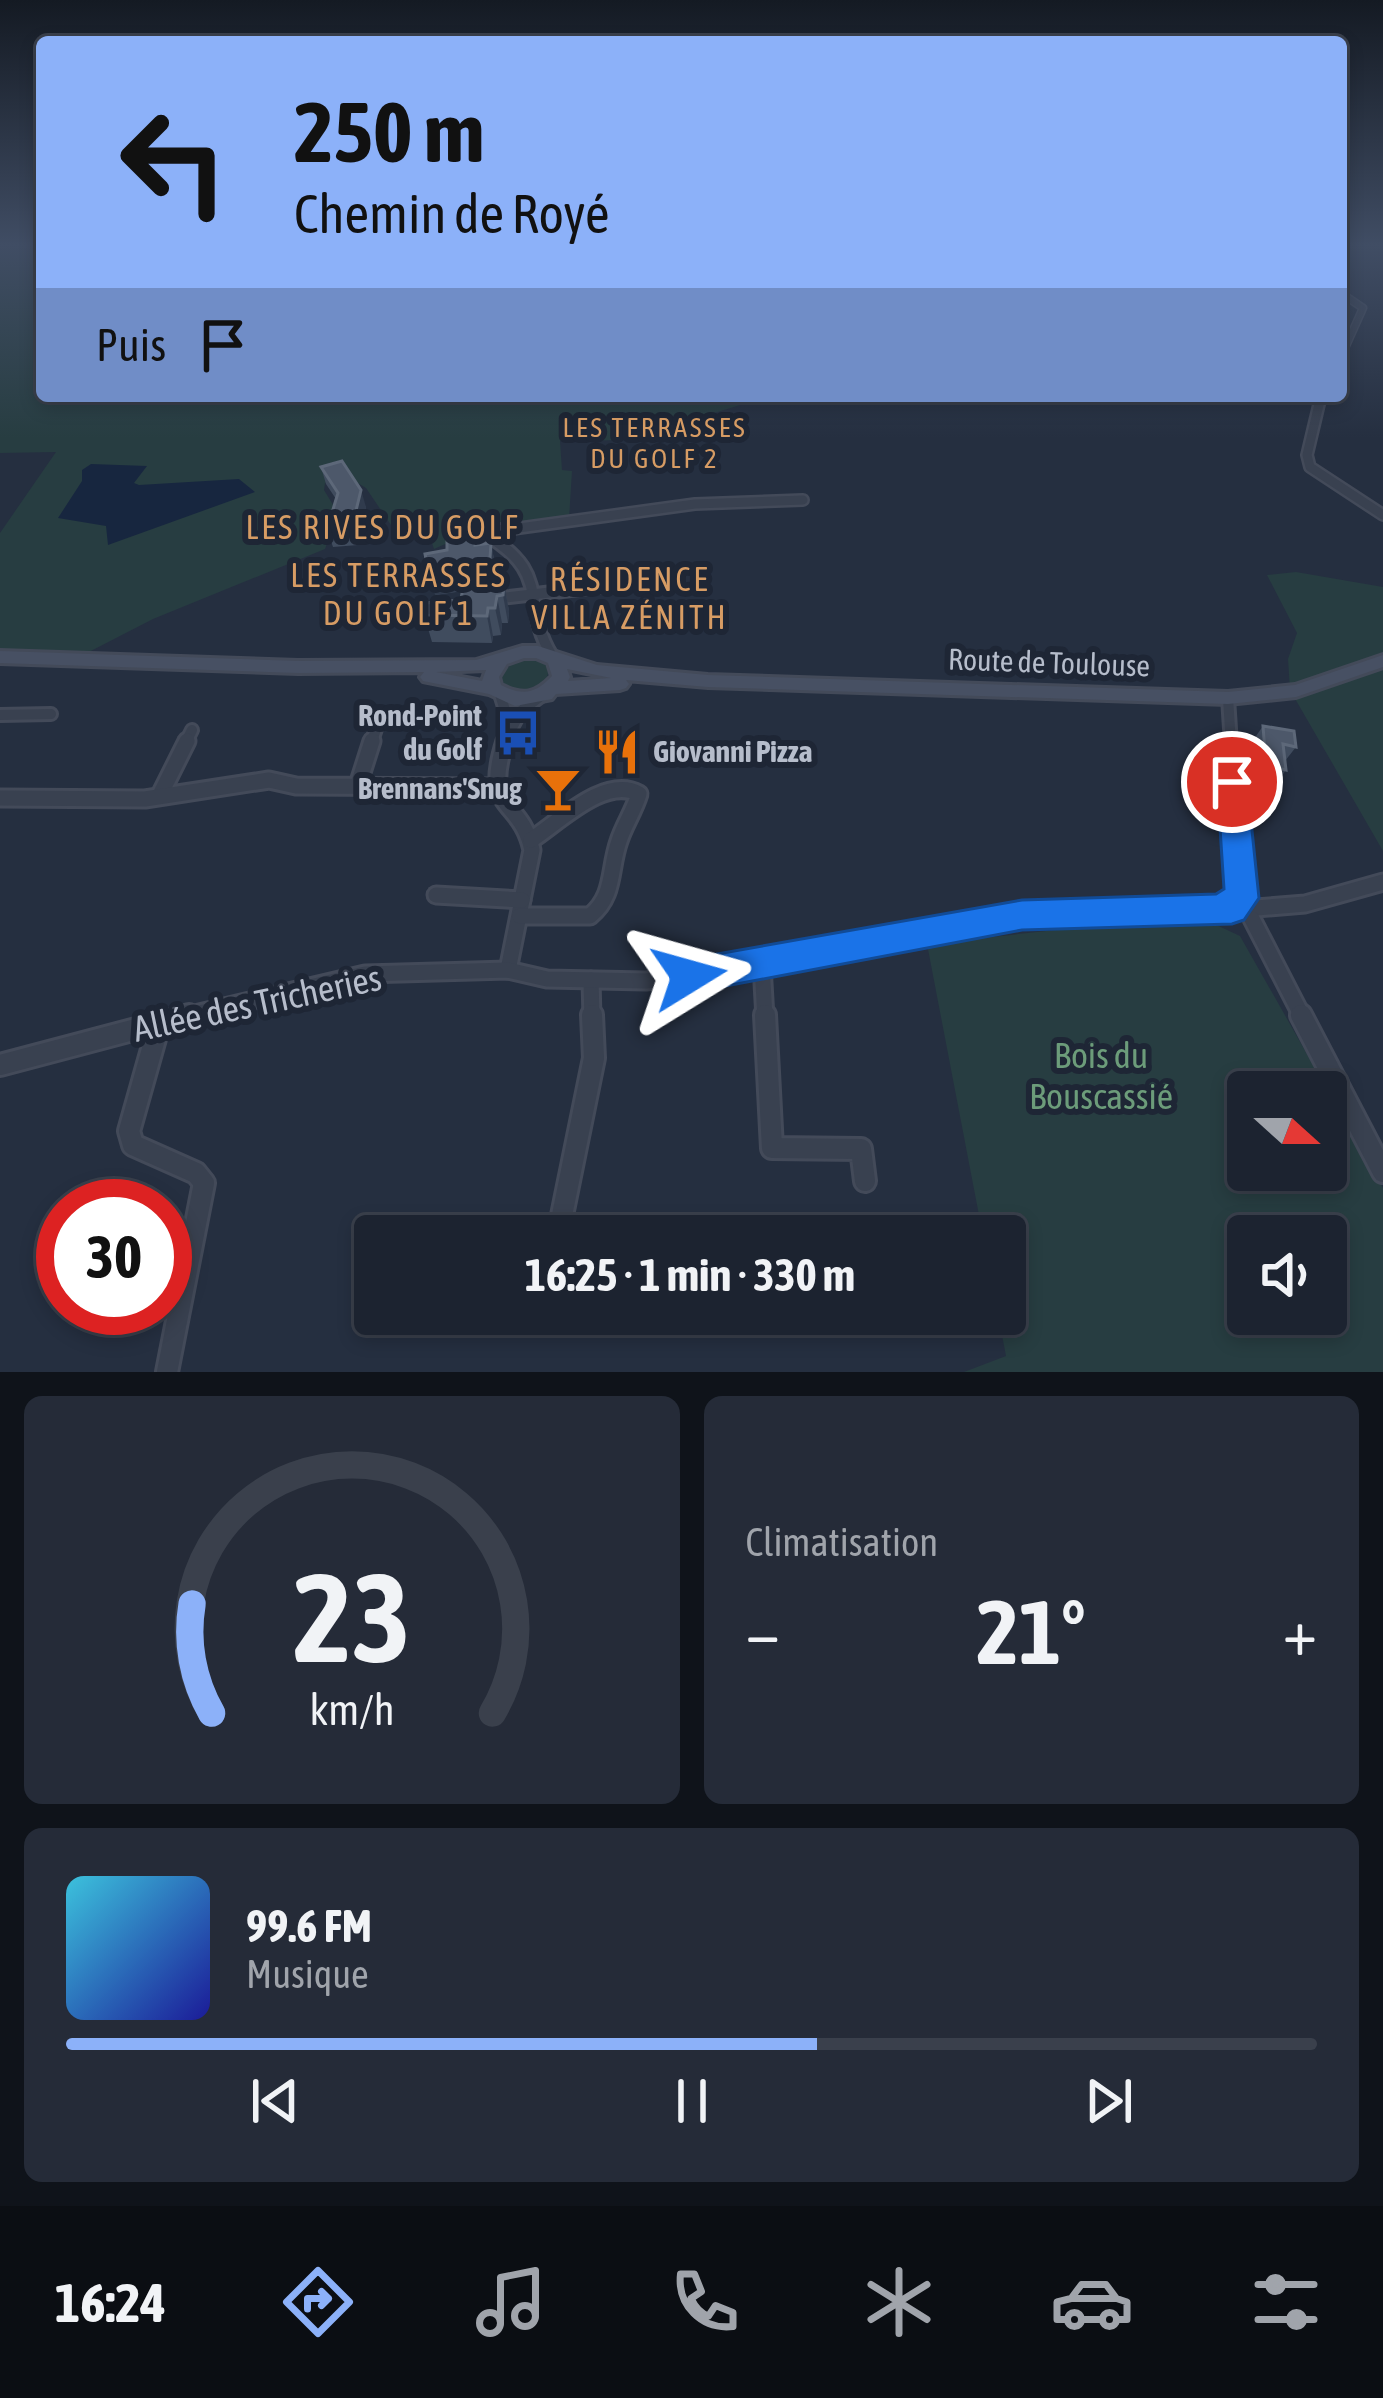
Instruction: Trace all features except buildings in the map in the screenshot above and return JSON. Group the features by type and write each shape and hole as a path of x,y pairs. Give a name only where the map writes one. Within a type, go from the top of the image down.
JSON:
{"main road":[{"path":"0,657 298,667 476,666 538,652 554,658 562,670 548,692 515,700 457,679 298,667"},
{"path":"496,692 492,671 507,657"},
{"name":"Route de Toulouse","path":"554,658 597,671 708,681 1228,698 1296,691 1383,661"},
{"name":"Route de Toulouse","path":"548,692 708,681"}],"street":[{"path":"1347,344 1362,310"},
{"path":"1320,402 1307,455 1310,467 1383,515"},
{"path":"554,658 541,640 536,593 521,560 479,531 695,504 803,500"},
{"path":"469,602 658,580"},
{"path":"507,657 529,641 539,621"},
{"path":"496,692 509,710 509,732 496,788 531,840 508,970"},
{"path":"509,732 521,711 548,692"},
{"path":"1228,698 1245,909 1383,1172"},
{"path":"0,715 51,714"},
{"path":"358,785 376,729"},
{"path":"160,795 191,730"},
{"path":"0,798 82,802 214,791 269,779 296,786 496,788"},
{"path":"436,895 590,916 608,899 619,842 634,818 639,794 632,789 605,791 531,840"},
{"name":"Allée des Tricheries","path":"0,1065 364,974 508,970 547,979 646,981 762,965 1022,915 1305,904 1383,883"},
{"path":"762,965 772,1148 861,1149 865,1181"},
{"path":"562,1215 594,1058 591,980"},
{"path":"160,1022 129,1131 134,1145 196,1173 204,1184 167,1372"}],"green space":[{"path":"0,310 36,310 36,402 750,402 626,440 560,441 562,470 572,471 569,519 490,524 434,549 431,540 393,528 366,488 343,474 325,483 324,490 338,513 325,549 153,619 83,655 0,653 0,533 56,452 0,453"},
{"path":"1296,572 1383,587 1383,851 1290,690 1288,659 1297,633 1267,575"},
{"path":"520,658 546,663 546,682 520,692 503,686 500,674"},
{"name":"Bois du Bouscassié","path":"1195,915 1240,936 1317,1071 1227,1071 1227,1191 1347,1191 1347,1125 1383,1188 1383,1372 964,1372 1006,1356 1002,1335 1026,1335 1026,1215 979,1215 927,944"}],"water":[{"path":"91,464 147,466 134,483 139,485 239,479 255,492 108,545 106,526 58,518 82,481 82,470"}],"place":[{"name":"Rond-Point du Golf","path":"518,733"},
{"name":"Giovanni Pizza","path":"617,752"},
{"name":"Brennans'Snug","path":"558,789"}],"district":[{"name":"LES TERRASSES DU GOLF 2","path":"655,444"},
{"name":"LES RIVES DU GOLF","path":"383,527"},
{"name":"LES TERRASSES DU GOLF 1","path":"399,594"},
{"name":"RÉSIDENCE VILLA ZÉNITH","path":"630,598"}],"route":[{"path":"689,976 1022,915 1232,909 1230,901 1242,898 1232,782"}]}
